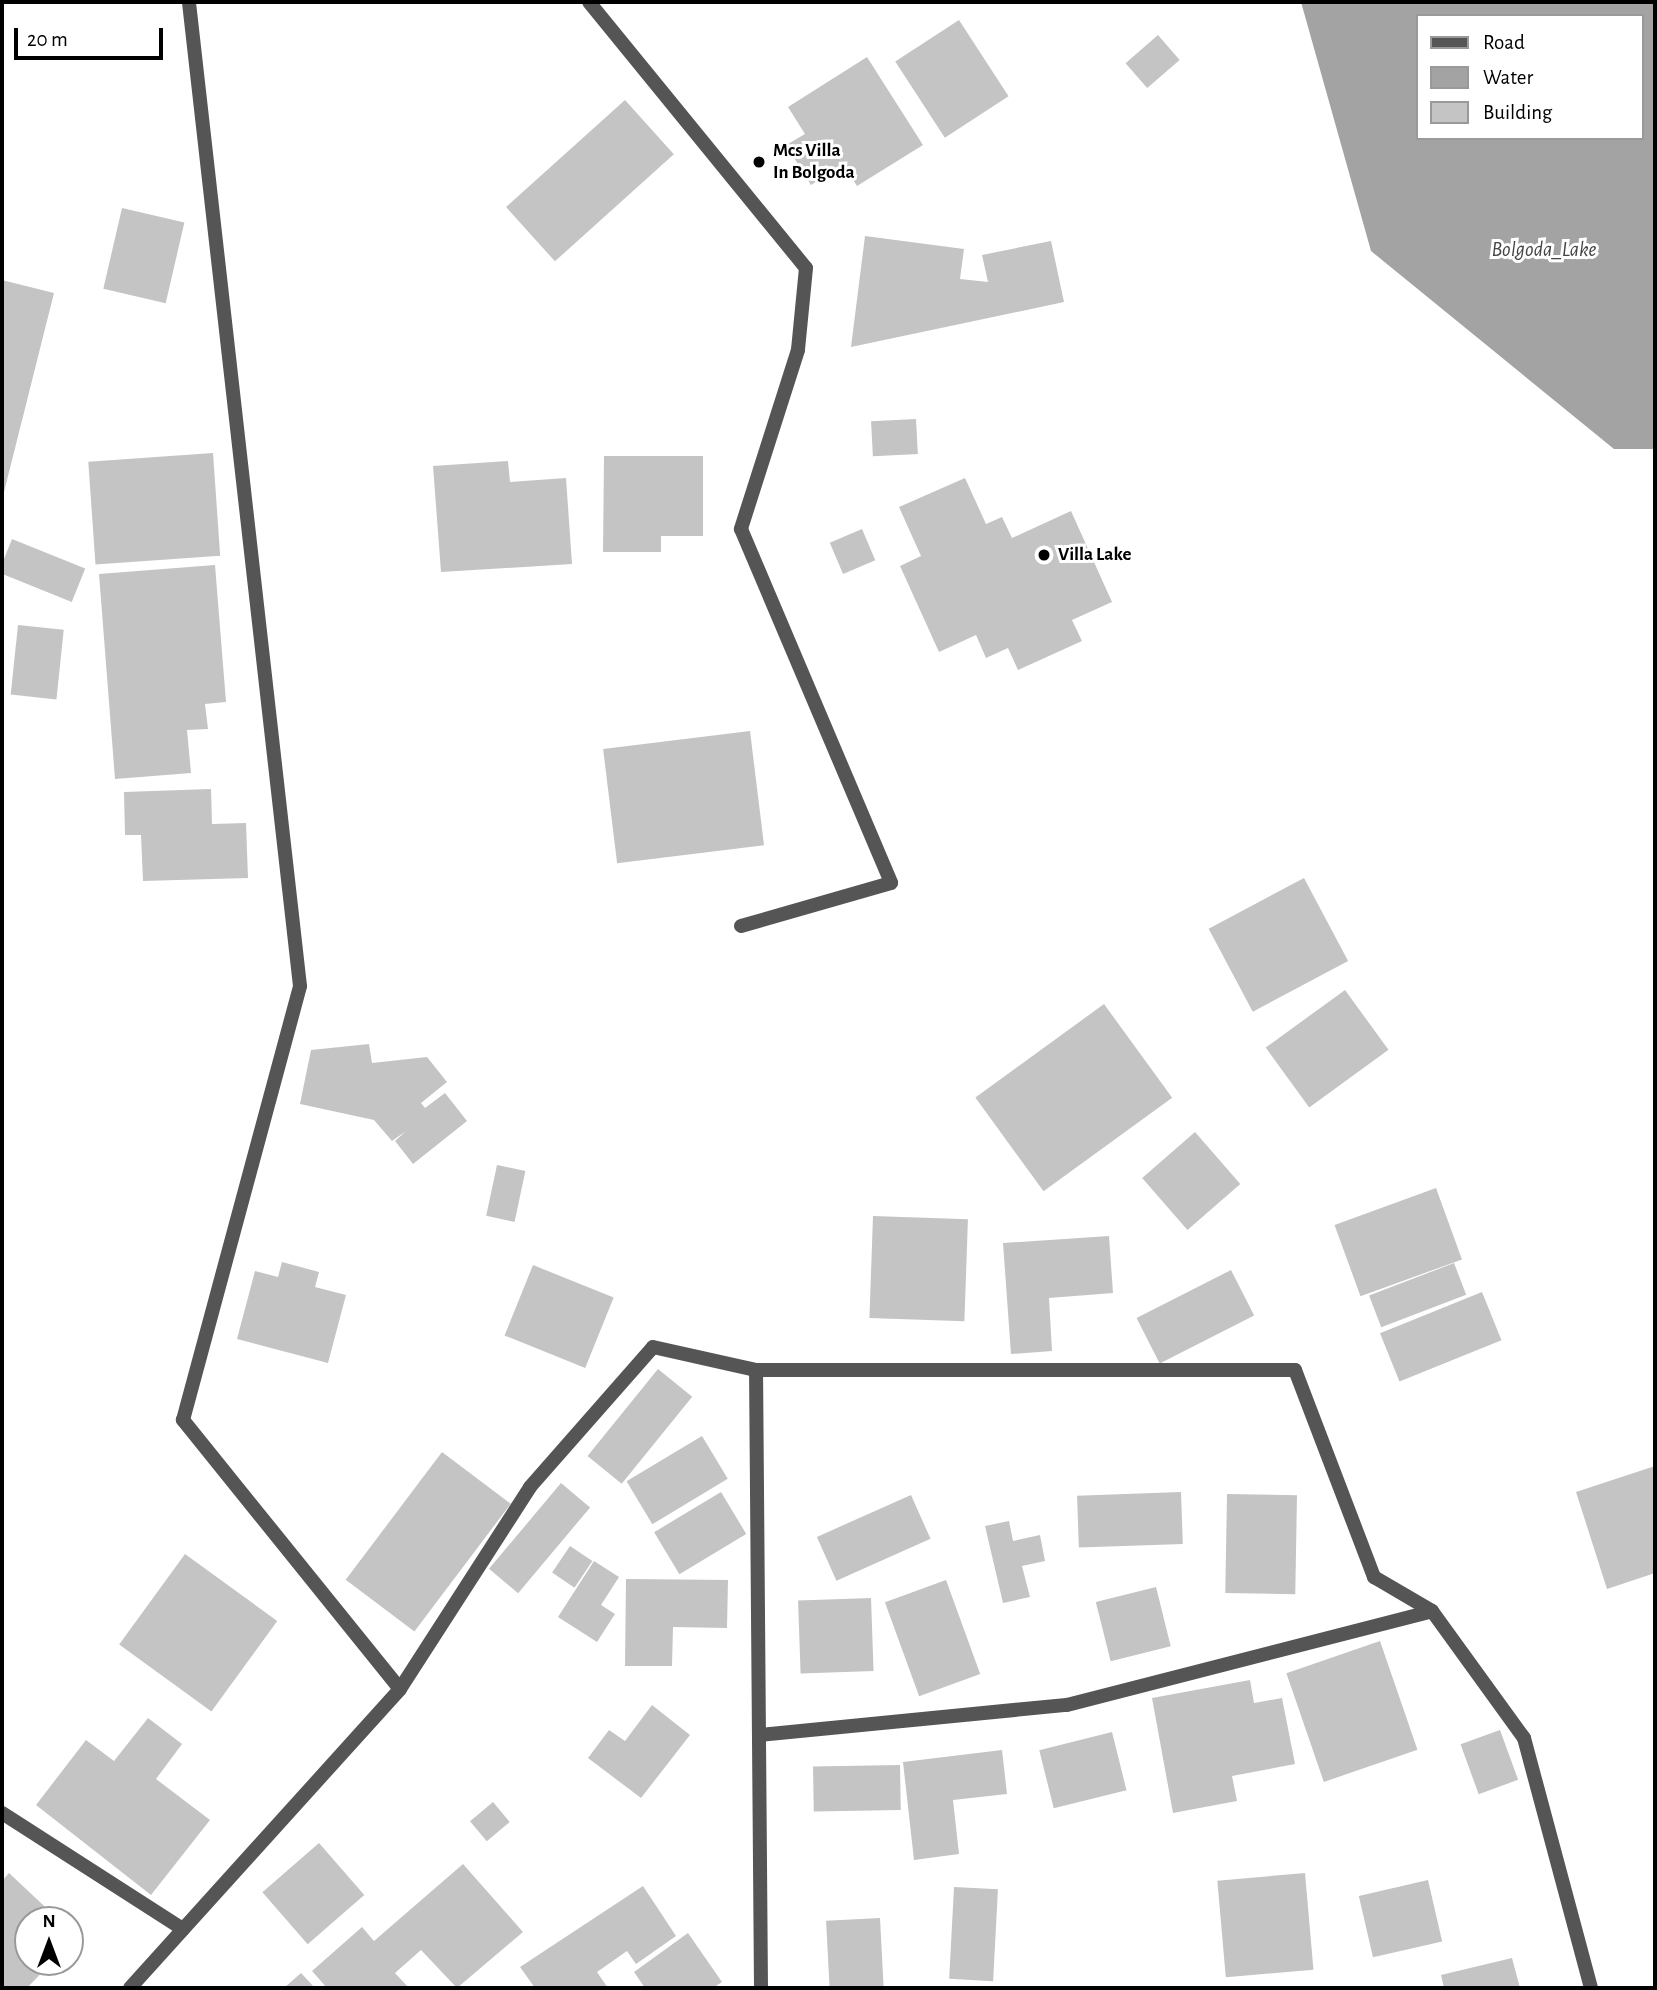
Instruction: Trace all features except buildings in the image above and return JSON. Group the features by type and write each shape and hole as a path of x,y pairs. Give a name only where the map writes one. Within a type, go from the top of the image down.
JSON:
{"street":[{"path":"189,2 300,986 183,1420 400,1689"},
{"path":"589,2 806,268 797,350 741,528 891,883 741,926"},
{"path":"130,1988 400,1689 530,1487 653,1346 756,1370 1295,1370 1374,1577 1432,1611 1524,1738 1591,1988"},
{"path":"756,1370 761,1988"},
{"path":"759,1735 1067,1705 1432,1611"},
{"path":"2,1813 183,1929"}],"water":[{"name":"Bolgoda_Lake","path":"1301,2 1655,2 1655,449 1614,449 1371,251"}],"place":[{"name":"Mcs Villa In Bolgoda","path":"759,162"},
{"name":"Villa Lake","path":"1044,555"}]}
